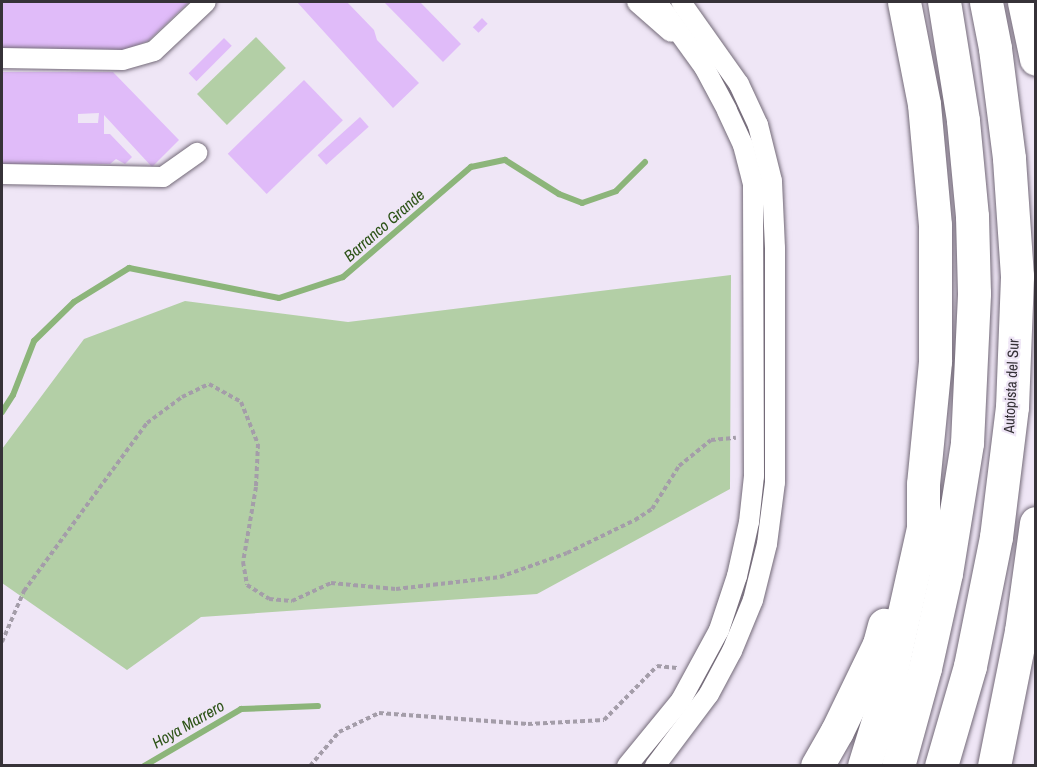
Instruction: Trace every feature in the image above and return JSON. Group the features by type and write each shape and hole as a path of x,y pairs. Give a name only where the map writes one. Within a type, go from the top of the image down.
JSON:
{"highway":[{"path":"864,765 885,698 923,528 923,484 935,361 935,225 924,104 904,2"},
{"path":"898,765 934,626 967,443 974,293 972,216 963,120 944,2"},
{"name":"Autopista del Sur","path":"941,765 970,666 996,537 1012,407 1017,276 1009,158 995,48 986,2"},
{"path":"1024,2 1035,59"},
{"path":"817,765 837,731 879,644 923,484"},
{"path":"994,765 1021,631 1024,593 1035,523"},
{"path":"977,765 1009,639 1024,593"}],"street":[{"path":"2,58 123,60 154,51 206,2"},
{"path":"637,2 666,30 684,38"},
{"path":"627,765 681,700 699,671 719,630 737,576 749,522 754,476 753,184 743,145 727,110 704,67 657,2"},
{"path":"655,765 709,694 732,651 753,600 767,544 775,482 775,248 772,181 758,125 738,84 681,2"},
{"path":"2,174 163,177 196,153"}],"path":[{"path":"2,642 24,591 147,423 182,397 209,384 241,402 258,444 256,487 243,562 247,585 269,599 292,601 331,583 396,589 500,577 567,553 644,515 652,509 679,466 711,440 754,436"},
{"path":"310,765 339,732 379,713 528,724 604,720 657,666 699,671"}],"green space":[{"path":"256,37 286,68 227,125 197,94"},
{"path":"731,275 730,489 537,594 201,617 127,670 2,583 2,449 84,339 185,301 348,322"}],"building":[{"path":"2,2 189,2 148,41 124,50 2,49"},
{"path":"297,2 347,2 374,30 377,40 419,83 393,108"},
{"path":"384,2 420,2 461,44 443,62"},
{"path":"482,18 488,24 478,33 473,27"},
{"path":"224,38 232,46 196,81 189,73"},
{"path":"2,72 113,72 179,140 152,167 104,115 104,134 110,134 132,157 125,164 116,159 110,164 2,164","holes":["99,113 98,123 78,123 78,114"]},
{"path":"304,80 343,120 267,194 228,154"},
{"path":"360,117 369,127 326,165 318,155"}],"waterway":[{"name":"Barranco Grande","path":"2,412 13,395 34,341 74,302 129,268 279,298 343,277 471,167 505,160 559,194 582,203 616,191 645,162"},
{"name":"Hoya Marrero","path":"144,766 241,709 318,706"}]}
